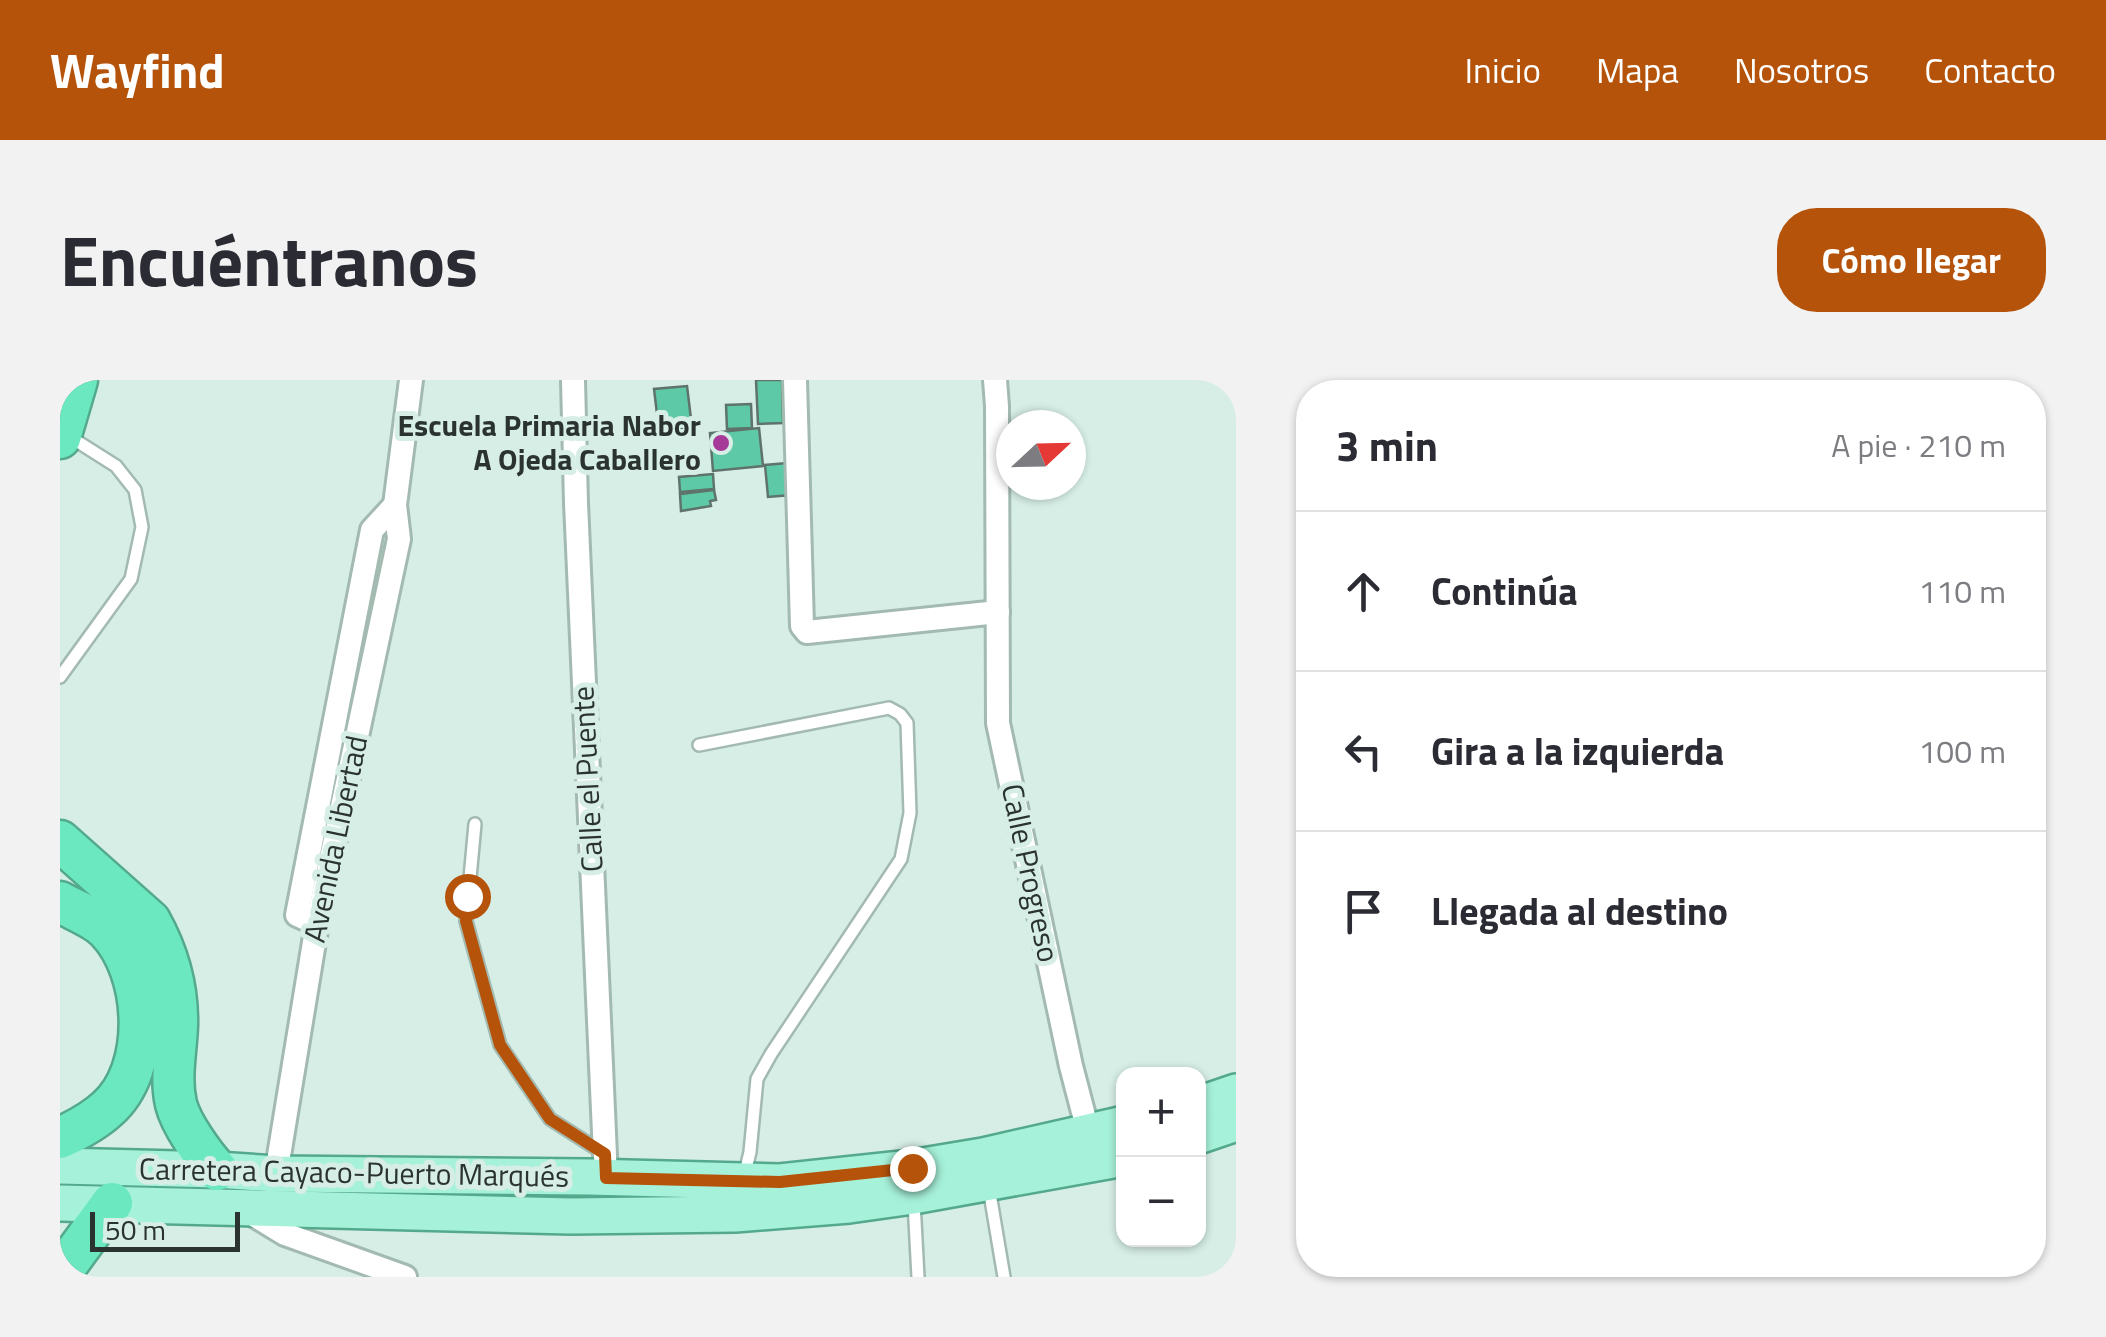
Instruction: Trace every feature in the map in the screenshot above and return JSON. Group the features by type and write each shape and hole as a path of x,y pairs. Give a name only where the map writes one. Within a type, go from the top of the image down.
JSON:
{"highway":[{"path":"61,434 77,380"},
{"path":"60,841 150,921 171,968 177,1020 173,1086 177,1109 217,1170"},
{"path":"60,902 106,928 127,959 140,996 138,1040 128,1080 108,1108 60,1138"},
{"path":"60,1274 112,1203"}],"main road":[{"path":"1206,1101 1236,1092"},
{"path":"1206,1133 1236,1123"},
{"name":"Carretera Cayaco-Puerto Marqués","path":"985,1169 1116,1126"},
{"name":"Carretera Cayaco-Puerto Marqués","path":"60,1203 571,1216 735,1214 849,1204 912,1182 985,1169 1116,1159"},
{"name":"Carretera Cayaco-Puerto Marqués","path":"60,1166 276,1174 606,1166 743,1181 912,1182"}],"street":[{"name":"Avenida Libertad","path":"276,1174 308,921 296,915 372,530 395,504 411,380"},
{"name":"Calle el Puente","path":"573,380 606,1166"},
{"path":"795,380 804,630 998,612"},
{"name":"Calle Progreso","path":"995,380 998,722 1088,1132"},
{"path":"240,1207 286,1234 405,1277"}],"lane":[{"path":"60,677 131,580 142,526 136,490 116,466 61,434"},
{"path":"699,745 889,708 907,722 910,813 901,859 757,1078 750,1152 743,1181"},
{"path":"475,824 466,921 500,1045 550,1119 606,1166"},
{"path":"985,1169 1004,1277"},
{"path":"912,1182 918,1277"}],"building":[{"path":"756,380 782,380 783,423 758,424"},
{"path":"687,386 692,427 659,431 654,389"},
{"path":"751,404 752,428 727,429 726,405"},
{"path":"759,428 763,466 713,471 710,433"},
{"path":"787,463 791,495 768,497 765,465"},
{"path":"713,474 714,489 680,492 679,477"},
{"path":"714,490 716,500 710,501 711,506 681,511 680,494"}],"place":[{"name":"Escuela Primaria Nabor A Ojeda Caballero","path":"721,443"}],"route":[{"path":"467,896 466,921 500,1045 550,1119 605,1154 606,1178 780,1182 912,1168"}]}
